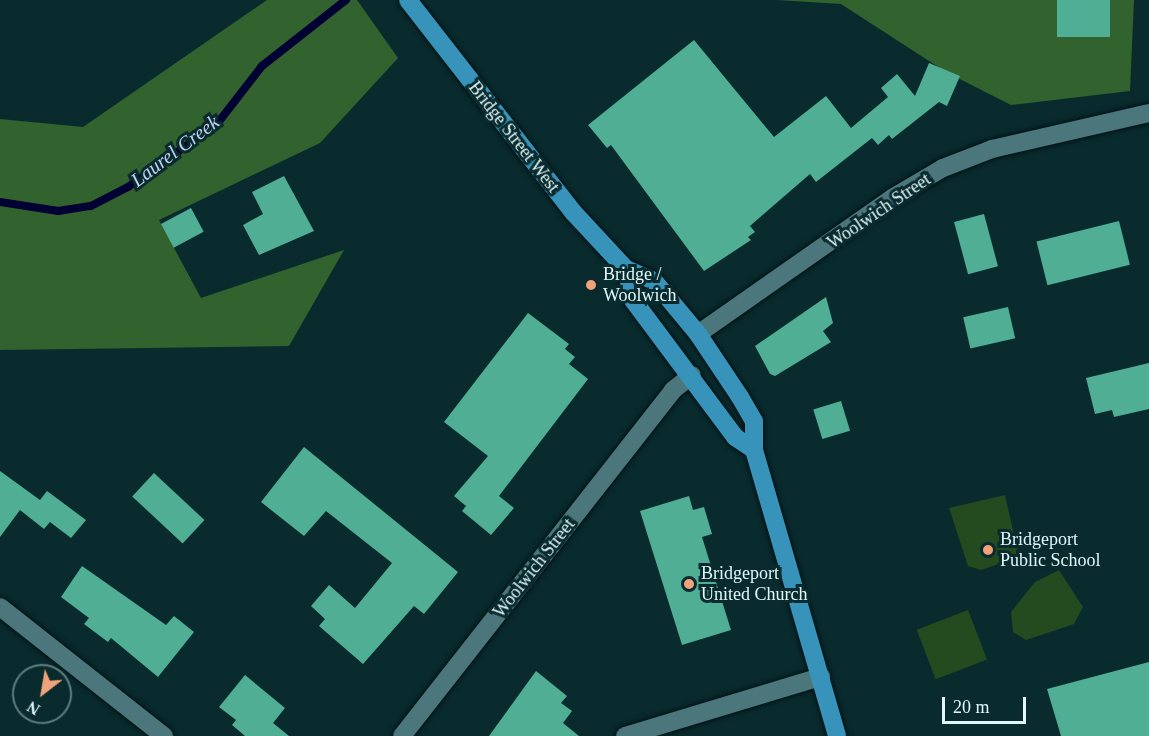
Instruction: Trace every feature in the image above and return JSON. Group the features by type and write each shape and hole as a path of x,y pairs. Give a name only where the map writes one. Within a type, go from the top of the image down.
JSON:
{"main road":[{"name":"Bridge Street West","path":"409,1 573,212 626,269 654,281 698,334 754,421 754,450 837,736"},
{"path":"626,269 633,300 692,375 735,437 754,450"}],"street":[{"name":"Woolwich Street","path":"698,334 892,198 943,168 992,149 1149,113"},
{"name":"Woolwich Street","path":"402,736 673,390 692,375"},
{"path":"0,607 164,736"},
{"path":"625,736 821,677"}],"green space":[{"path":"267,0 357,0 398,58 320,143 159,220 201,298 344,250 289,346 0,350 0,119 83,127"},
{"path":"777,0 1134,0 1130,91 1011,105 946,72 841,4"},
{"path":"1005,495 1019,557 981,570 968,566 949,508"},
{"path":"1059,570 1083,607 1074,624 1026,640 1013,632 1011,612 1035,582"},
{"path":"968,610 987,659 936,679 917,630"}],"building":[{"path":"1057,0 1110,0 1110,37 1057,37"},
{"path":"694,40 774,137 826,96 851,128 888,97 881,88 897,74 915,96 929,63 960,76 947,106 939,102 892,139 889,135 878,145 872,138 816,182 810,174 750,226 755,232 748,237 751,240 704,271 611,145 607,148 588,125"},
{"path":"284,176 314,231 259,255 243,225 263,214 252,192"},
{"path":"191,208 204,232 174,248 161,224"},
{"path":"984,214 998,266 968,274 954,222"},
{"path":"1119,221 1130,265 1047,285 1037,242"},
{"path":"826,297 833,323 823,331 831,342 775,376 770,374 755,346"},
{"path":"1008,307 1015,338 970,349 963,317"},
{"path":"528,313 569,344 565,349 575,357 569,364 588,379 499,496 514,508 491,535 462,511 466,506 454,496 488,456 444,422"},
{"path":"1149,363 1149,409 1114,417 1112,410 1095,414 1086,378"},
{"path":"841,401 850,431 822,439 813,409"},
{"path":"304,447 458,572 424,614 414,606 363,664 319,626 325,619 311,606 329,585 355,608 392,563 326,511 304,536 261,502"},
{"path":"0,471 40,500 47,491 86,520 71,538 50,522 44,529 20,510 0,537"},
{"path":"154,473 204,520 183,543 132,496"},
{"name":"Bridgeport United Church","path":"689,496 693,510 704,507 712,534 702,537 731,630 682,645 640,511"},
{"path":"82,566 166,625 174,616 194,632 158,677 111,638 108,642 84,624 89,618 61,597"},
{"path":"1149,662 1149,736 1061,736 1047,689"},
{"path":"536,671 567,696 561,703 572,711 563,723 579,736 489,736"},
{"path":"245,675 285,708 273,723 289,736 245,736 232,725 236,720 219,707"}],"waterway":[{"name":"Laurel Creek","path":"0,202 58,211 91,206 128,187 217,124 262,66 346,0"}],"place":[{"name":"Bridge / Woolwich","path":"591,285"},
{"name":"Bridgeport Public School","path":"988,550"},
{"name":"Bridgeport United Church","path":"689,584"}]}
